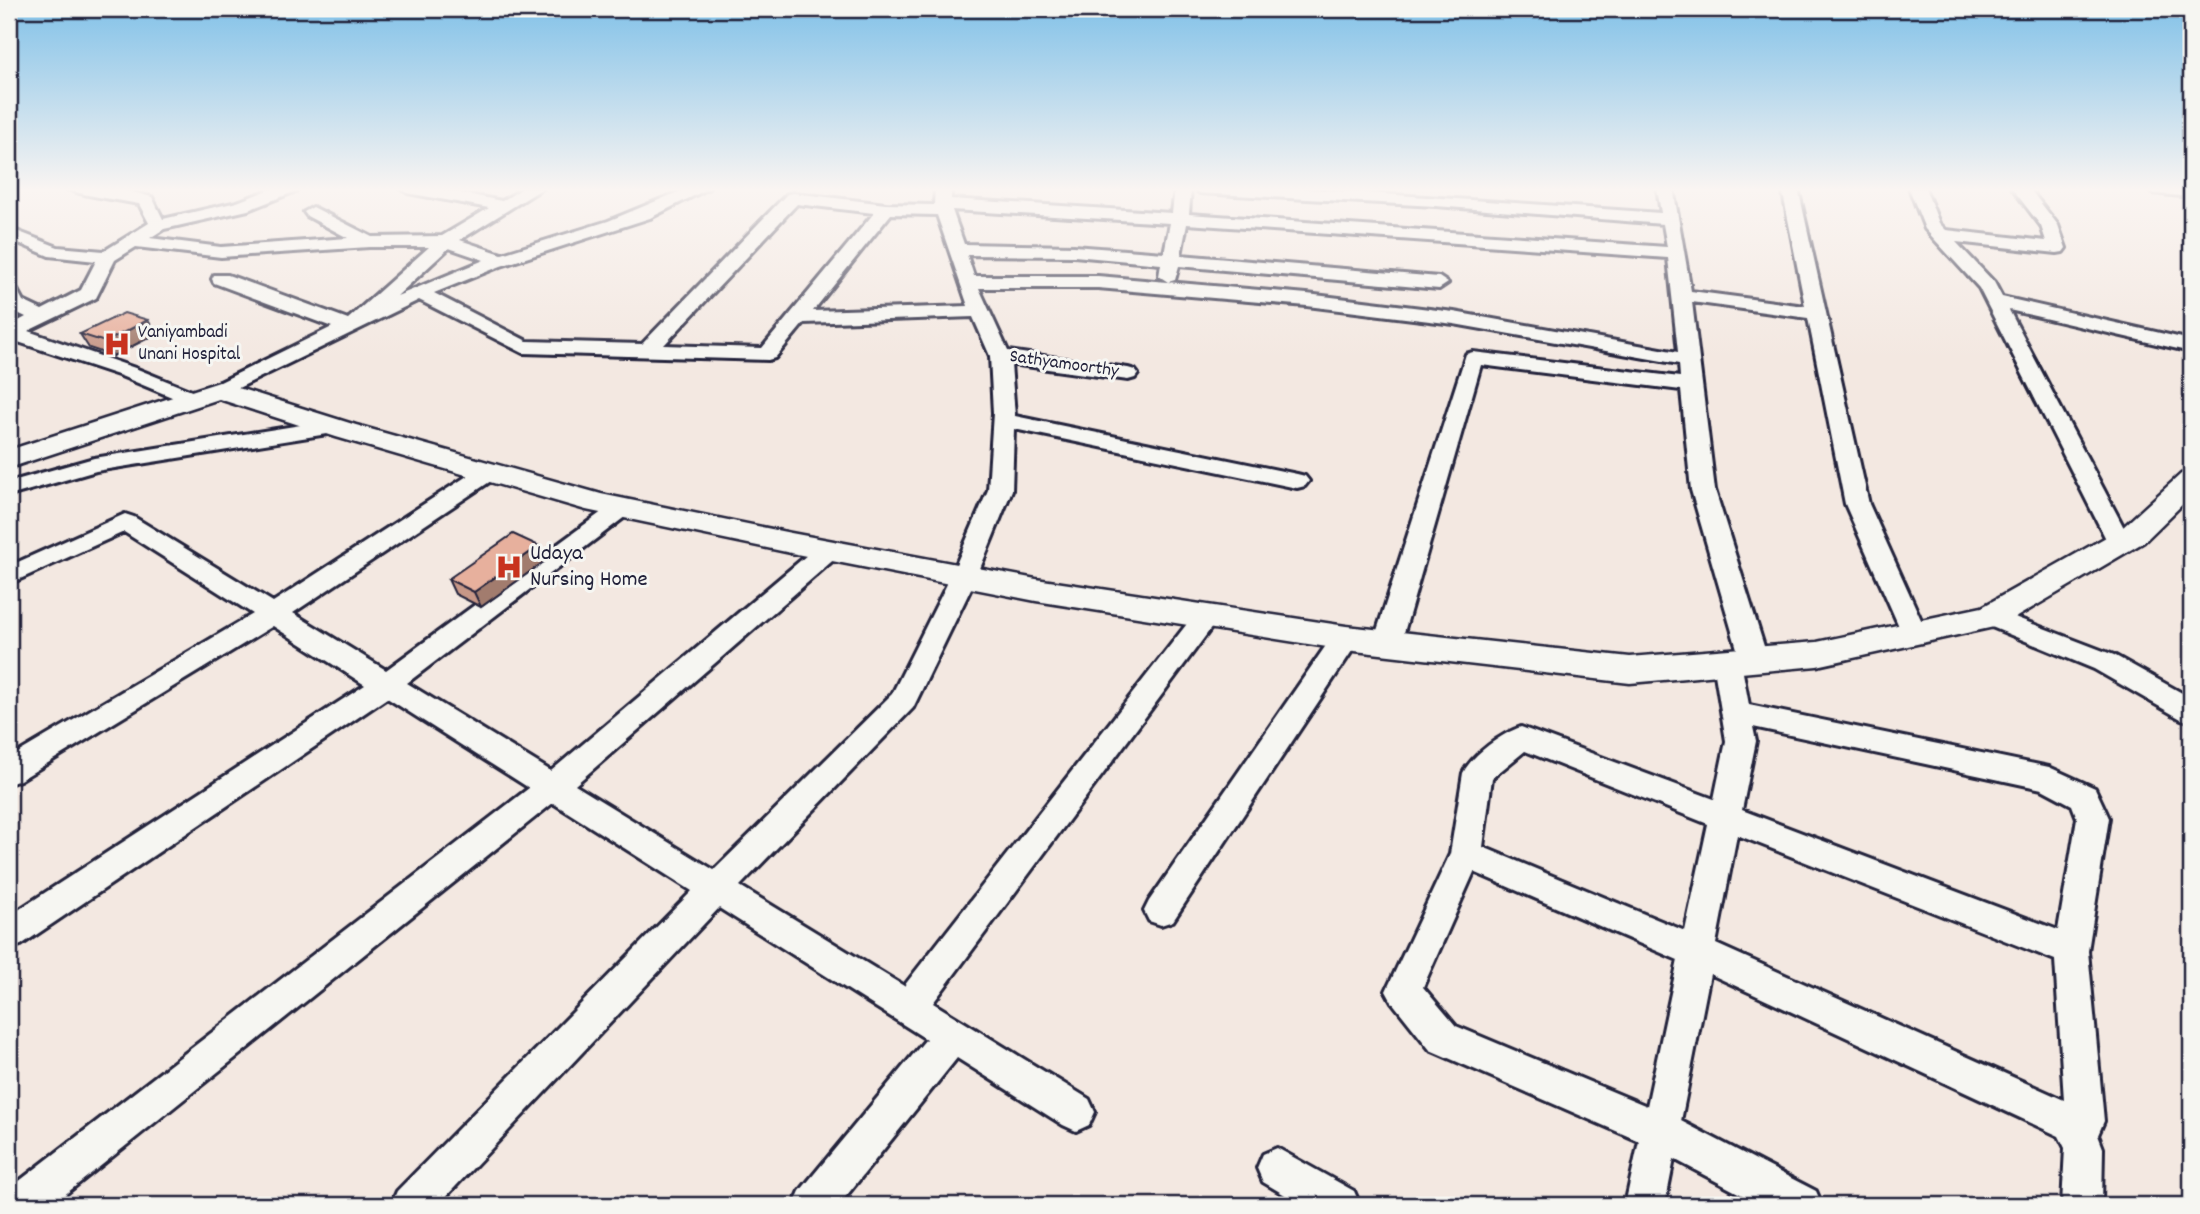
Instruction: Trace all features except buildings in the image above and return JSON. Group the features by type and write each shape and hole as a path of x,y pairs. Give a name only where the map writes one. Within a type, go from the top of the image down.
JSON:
{"street":[{"path":"37,245 55,252 107,257"},
{"path":"10,333 89,294 107,257 127,245"},
{"path":"162,245 221,252 330,245"},
{"path":"351,327 442,245"},
{"path":"457,245 502,260"},
{"path":"9,459 205,394 288,360 420,293 502,260 553,245"},
{"path":"647,351 748,245"},
{"path":"420,293 523,347 768,354 857,245"},
{"path":"411,1205 716,889 903,701 964,576 1000,490 1004,420 1000,356 967,282 956,245"},
{"path":"1166,286 1175,245"},
{"path":"1558,245 1677,253"},
{"path":"1645,1205 1741,741 1736,713 1741,660 1703,490 1675,245"},
{"path":"1802,245 1857,505 1914,633"},
{"path":"1949,245 1987,286 2120,543"},
{"path":"2027,245 2057,248 2056,245"},
{"path":"957,248 1074,251 1439,283"},
{"path":"221,279 351,327"},
{"path":"967,282 1098,282 1166,286 1454,318 1690,360"},
{"path":"9,292 15,305 42,317"},
{"path":"1680,295 1817,313"},
{"path":"1995,301 2191,346"},
{"path":"798,317 980,310"},
{"path":"10,333 128,372 622,508 964,576 1206,617 1346,638 1630,670 1817,654 1991,617 2133,535 2191,480"},
{"name":"Sathyamoorthy","path":"1000,356 1128,374"},
{"path":"1387,643 1473,358 1692,385"},
{"path":"1004,420 1297,481"},
{"path":"9,489 94,466 332,427"},
{"path":"9,772 273,614 489,472"},
{"path":"9,934 387,684 622,508"},
{"path":"9,576 125,522 1076,1112"},
{"path":"20,1205 552,787 829,550"},
{"path":"908,1008 1206,617"},
{"path":"1991,617 2104,662 2191,711"},
{"path":"1161,911 1346,638"},
{"path":"1466,855 1697,952 2073,1123 2085,1121 2071,951 2093,818 2084,797 2049,779 1736,713"},
{"path":"1802,1205 1660,1131 1443,1038 1404,991 1466,855 1478,773 1521,738 2071,951"},
{"path":"814,1205 952,1035"},
{"path":"2073,1123 2084,1149 2082,1205"},
{"path":"1277,1168 1340,1205"}],"place":[{"name":"Vaniyambadi Unani Hospital","path":"117,344"},
{"name":"Udaya Nursing Home","path":"509,567"}]}
